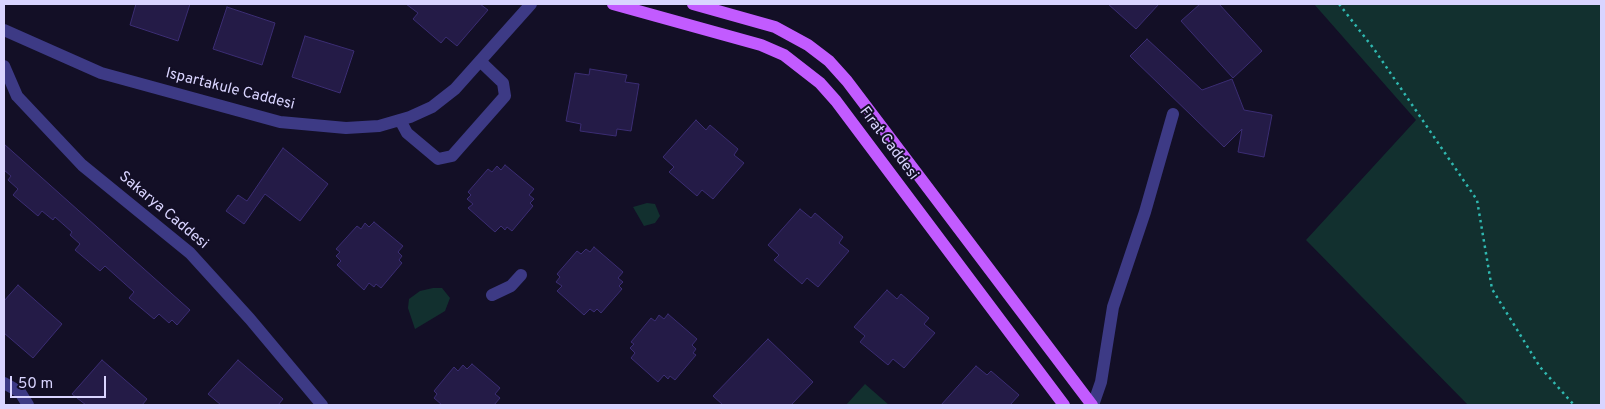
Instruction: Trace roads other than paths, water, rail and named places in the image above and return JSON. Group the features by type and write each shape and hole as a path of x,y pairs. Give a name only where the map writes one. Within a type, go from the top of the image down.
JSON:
{"main road":[{"name":"Fırat Caddesi","path":"613,4 761,45 784,55 820,83 836,100 1064,405"},
{"name":"Fırat Caddesi","path":"693,4 774,27 808,45 829,61 847,81 1092,405"}],"street":[{"name":"Ispartakule Caddesi","path":"4,30 101,73 280,122 346,128 379,126 432,107 455,89 531,4"},
{"path":"400,120 407,133 438,159 452,156 505,96 503,83 480,61"},
{"name":"Sakarya Caddesi","path":"4,66 17,96 82,164 190,253 322,405"},
{"path":"1092,405 1101,382 1113,307 1145,212 1173,114"},
{"path":"492,295 511,286 521,275"},
{"path":"4,383 20,392 28,405"}]}
